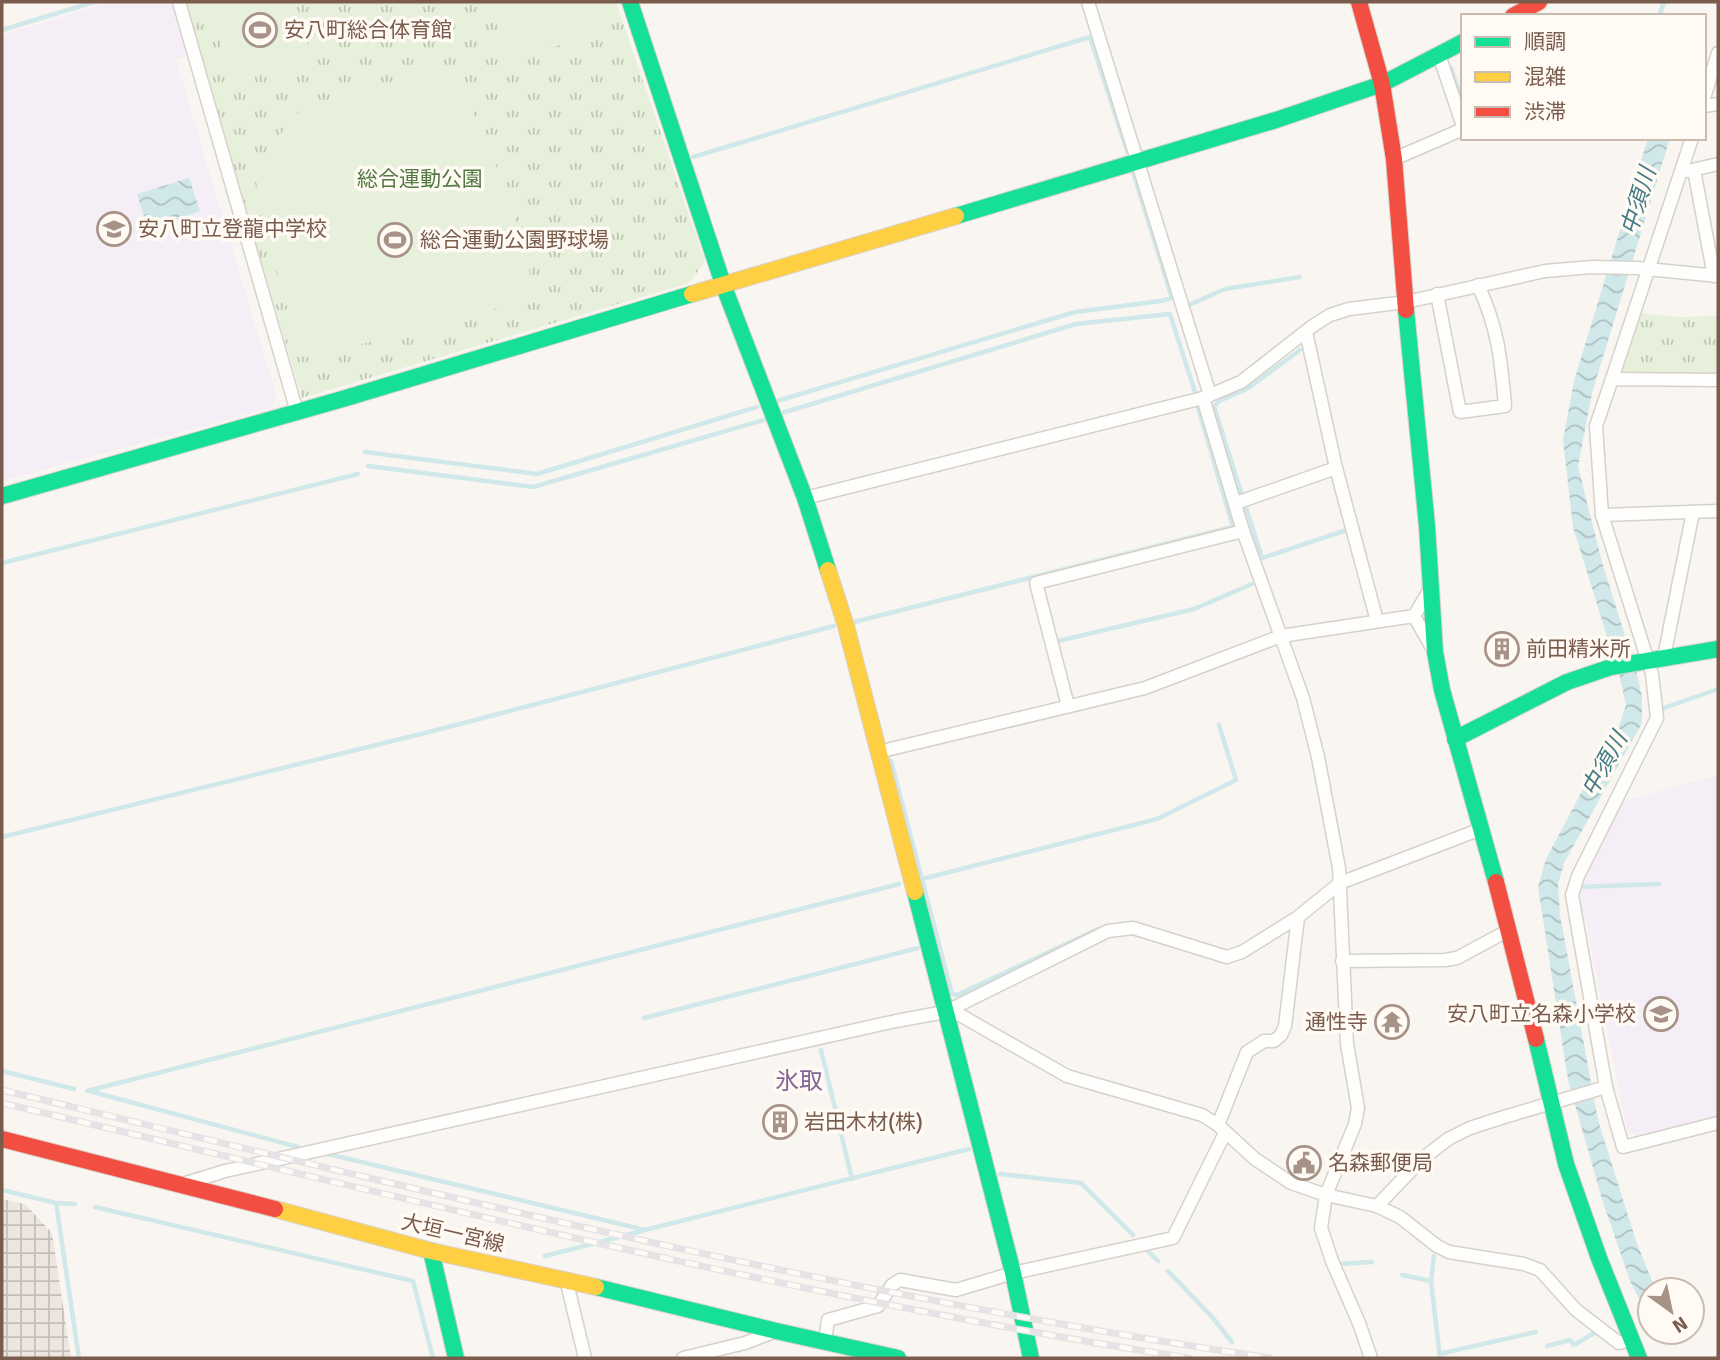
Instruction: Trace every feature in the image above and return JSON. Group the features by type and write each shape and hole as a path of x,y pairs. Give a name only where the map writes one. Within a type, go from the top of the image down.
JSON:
{"street":[{"path":"179,2 297,412"},
{"path":"630,2 724,286 804,498 846,626 1013,1273 1031,1358"},
{"path":"1088,2 1207,396 1244,531 1303,698 1318,757 1339,868 1347,1044 1358,1108 1356,1124 1326,1195 1321,1228 1371,1358"},
{"path":"1359,2 1382,84 1394,159 1414,409 1427,526 1435,652 1455,739 1558,1100 1566,1164 1639,1358"},
{"path":"1517,14 1539,2"},
{"path":"2,496 724,286 1276,120 1382,84 1461,43"},
{"path":"1706,92 1718,53"},
{"path":"1439,55 1461,122"},
{"path":"1394,159 1461,129"},
{"path":"1692,140 1688,171 1642,268 1612,379 1596,426 1602,515 1643,660 1655,689 1657,718 1613,803 1578,876 1572,895 1603,1089 1623,1147 1718,1124"},
{"path":"1688,171 1718,164"},
{"path":"804,498 1207,396 1241,382 1330,315 1349,309 1406,302 1545,271 1603,267 1642,268 1716,276 1688,171"},
{"path":"1437,294 1460,412 1504,405 1501,355 1492,314 1478,285"},
{"path":"1306,332 1336,468 1377,621"},
{"path":"1612,379 1718,380"},
{"path":"1236,503 1336,468"},
{"path":"1602,515 1718,511"},
{"path":"1664,657 1693,512"},
{"path":"1068,706 1037,583 1244,531"},
{"path":"1414,616 1430,589"},
{"path":"878,752 1145,688 1281,636 1414,616"},
{"path":"1414,616 1435,652"},
{"path":"1455,739 1567,682 1611,667 1643,660 1718,649"},
{"path":"182,1184 225,1171 945,1012 1108,931 1133,928 1227,957 1242,952 1298,917 1340,883 1481,829"},
{"path":"825,1341 828,1320 878,1306 892,1284 900,1280 956,1290 1013,1273 1173,1238 1222,1129 1247,1052 1264,1041 1274,1041 1285,1026 1298,917"},
{"path":"1342,961 1458,958 1509,930"},
{"path":"945,1012 960,1015 1067,1076 1202,1115 1255,1159 1291,1183 1326,1195 1377,1206 1400,1217 1449,1252 1524,1264 1540,1270 1576,1310 1619,1343 1631,1340"},
{"path":"1377,1206 1421,1160 1448,1139 1470,1128 1558,1100 1603,1089"},
{"name":"大垣一宮線","path":"2,1139 430,1251 566,1279 898,1358"},
{"path":"430,1251 456,1358"},
{"path":"566,1279 585,1358"},
{"path":"682,1358 745,1343 776,1331"}],"shaded area":[{"name":"安八町立登龍中学校","path":"110,2 171,2 188,55 176,60 277,398 270,408 2,481 2,35"},
{"name":"安八町立名森小学校","path":"1718,775 1718,1116 1638,1136 1627,1130 1584,912 1577,910 1576,894 1620,802"},
{"path":"2,1199 25,1204 52,1233 71,1358 2,1358"}],"green space":[{"name":"総合運動公園","path":"183,2 616,2 705,262 689,283 302,398"},
{"name":"安八町総合体育館","path":"207,2 295,2 312,59 233,82"},
{"path":"490,2 604,2 612,29 508,61"},
{"name":"総合運動公園野球場","path":"453,65 511,201 530,274 513,303 439,327 301,357 259,207 256,179 271,146 300,110"},
{"path":"1639,313 1681,317 1718,316 1718,375 1621,375"}],"water":[{"name":"中須川","path":"1647,140 1669,140 1592,393 1578,466 1602,562 1637,674 1642,697 1642,723 1564,863 1558,884 1560,915 1598,1120 1637,1244 1650,1276 1636,1276 1636,1293 1602,1199 1568,1080 1538,887 1546,859 1616,734 1626,705 1573,527 1563,440 1574,381"},
{"path":"189,178 200,211 148,229 137,194"}],"waterway":[{"path":"2,30 94,2"},
{"path":"1660,14 1664,2"},
{"path":"693,157 1090,37 1127,151"},
{"path":"1451,68 1461,97"},
{"path":"777,401 1075,312 1172,298 1133,172"},
{"path":"1189,305 1225,289 1300,277"},
{"path":"782,413 1076,324 1170,314 1195,392"},
{"path":"1300,350 1247,389 1219,401 1214,407 1262,558 1344,531"},
{"path":"365,452 537,474 757,407"},
{"path":"854,622 1233,527 1198,407"},
{"path":"368,466 533,487 764,420"},
{"path":"2,563 358,474"},
{"path":"1058,641 1194,609 1252,584"},
{"path":"2,837 429,732 834,626"},
{"path":"1661,709 1718,689"},
{"path":"922,879 1157,819 1236,780 1219,725"},
{"path":"891,761 952,994 957,995 1098,929"},
{"path":"87,1091 899,884"},
{"path":"1577,887 1659,884"},
{"path":"644,1018 918,948"},
{"path":"821,1050 852,1179"},
{"path":"2,1071 74,1089"},
{"path":"89,1091 298,1147"},
{"path":"328,1154 645,1230 969,1149"},
{"path":"1000,1174 1081,1183 1133,1235"},
{"path":"2,1190 56,1203 79,1358"},
{"path":"56,1203 75,1204"},
{"path":"95,1207 413,1281 433,1358"},
{"path":"545,1256 642,1231"},
{"path":"1148,1251 1158,1261"},
{"path":"1434,1256 1431,1281 1440,1358"},
{"path":"1339,1264 1372,1262"},
{"path":"1168,1271 1232,1342"},
{"path":"1402,1275 1431,1281"},
{"path":"1439,1354 1536,1332"},
{"path":"1547,1346 1570,1340 1574,1345 1596,1332"}],"railway":[{"path":"2,1090 475,1203 791,1272 1110,1333 1270,1358"},
{"path":"2,1103 742,1275 1039,1333 1189,1358"}],"traffic: fast":[{"path":"630,2 724,287 805,498 828,570"},
{"path":"956,216 1276,120 1382,84 1461,43"},
{"path":"2,496 346,398 692,294"},
{"path":"1406,310 1427,526 1435,652 1442,690 1496,882"},
{"path":"1455,739 1567,682 1611,667 1718,649"},
{"path":"915,892 1013,1273 1031,1358"},
{"path":"1536,1039 1566,1164 1599,1258 1639,1358"},
{"path":"431,1251 456,1358"},
{"path":"596,1287 898,1358"}],"traffic: slow":[{"path":"692,294 956,216"},
{"path":"828,570 846,626 915,892"},
{"path":"275,1209 431,1251 596,1287"}],"traffic: jam":[{"path":"1359,2 1382,84 1394,159 1406,310"},
{"path":"1517,14 1539,2"},
{"path":"1496,882 1536,1039"},
{"path":"2,1139 275,1209"}],"place":[{"name":"安八町総合体育館","path":"260,30"},
{"name":"安八町立登龍中学校","path":"114,229"},
{"name":"総合運動公園野球場","path":"395,240"},
{"name":"前田精米所","path":"1502,649"},
{"name":"安八町立名森小学校","path":"1661,1014"},
{"name":"通性寺","path":"1392,1022"},
{"name":"岩田木材(株)","path":"780,1122"},
{"name":"名森郵便局","path":"1304,1163"}],"district":[{"name":"氷取","path":"799,1081"}]}
